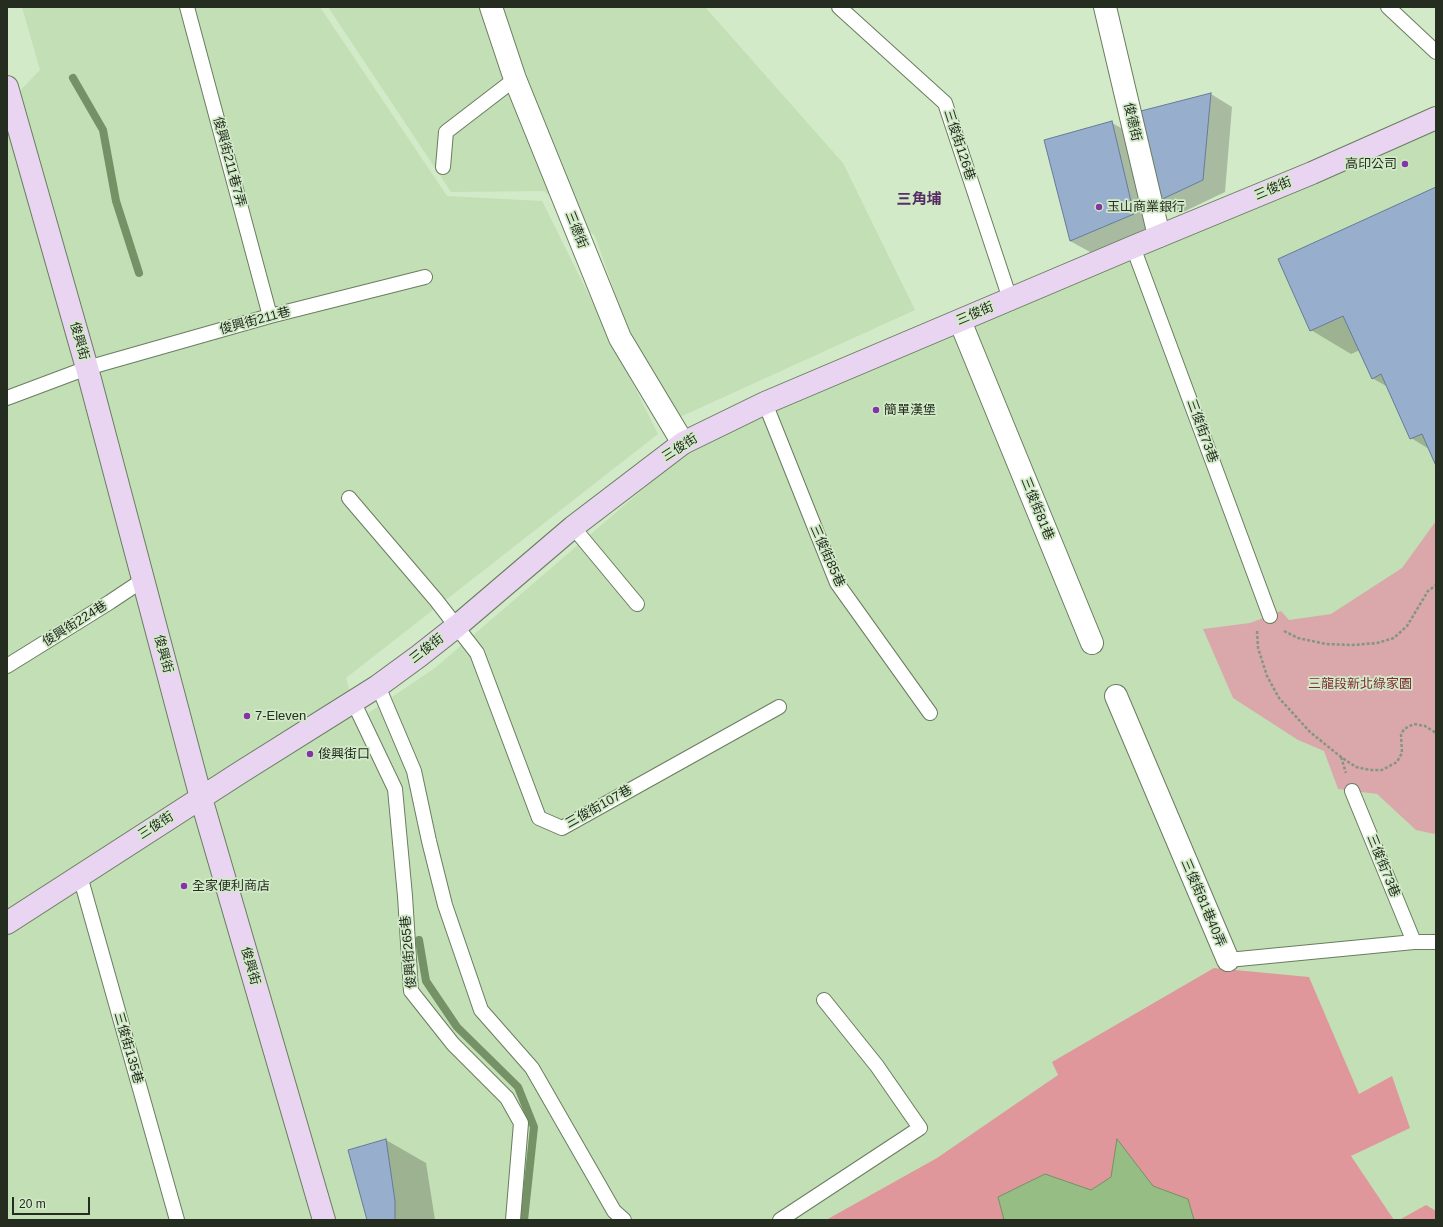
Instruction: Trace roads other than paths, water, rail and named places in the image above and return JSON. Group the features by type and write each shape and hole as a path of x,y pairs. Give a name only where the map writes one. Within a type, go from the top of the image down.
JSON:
{"street":[{"name":"三德街","path":"491,7 515,79 620,338 682,443"},
{"name":"俊德街","path":"1105,7 1159,236"},
{"name":"俊興街","path":"7,87 87,368 201,798 324,1220"},
{"name":"三俊街","path":"7,923 378,686 420,656 573,527 682,443 765,403 1312,172 1436,118"},
{"name":"三俊街81巷","path":"960,321 1092,643"},
{"name":"三俊街81巷40弄","path":"1116,696 1228,960"}],"lane":[{"name":"俊興街211巷7弄","path":"187,7 270,316"},
{"name":"三俊街126巷","path":"839,7 945,103 1010,299"},
{"path":"1388,7 1436,52"},
{"path":"443,167 446,132 515,79"},
{"name":"三俊街73巷","path":"1133,247 1270,616"},
{"name":"俊興街211巷","path":"7,398 87,368 270,316 425,277"},
{"name":"三俊街85巷","path":"765,403 837,583 930,713"},
{"path":"349,498 436,600 456,626"},
{"path":"573,527 636,604"},
{"name":"俊興街224巷","path":"7,666 143,580"},
{"name":"三俊街107巷","path":"456,626 477,652 539,818 562,828 779,707"},
{"path":"378,686 414,771 445,905 481,1010 532,1068 614,1211 624,1220"},
{"name":"俊興街265巷","path":"354,702 395,789 405,896 410,991 453,1044 507,1098 521,1123 513,1220"},
{"name":"三俊街73巷","path":"1352,791 1414,942"},
{"name":"三俊街135巷","path":"80,876 177,1220"},
{"name":"三俊街81巷40弄","path":"1228,960 1414,942 1436,942"},
{"path":"780,1220 920,1128 877,1066 824,1000"}],"waterway":[{"path":"73,78 103,130 116,201 139,273"},
{"path":"419,940 426,981 457,1027 518,1087 534,1127 524,1220"}],"place":[{"name":"高印公司","path":"1405,164"},
{"name":"玉山商業銀行","path":"1099,207"},
{"name":"簡單漢堡","path":"876,410"},
{"name":"7-Eleven","path":"247,716"},
{"name":"俊興街口","path":"310,754"},
{"name":"全家便利商店","path":"184,886"}],"district":[{"name":"三角埔","path":"919,200"}],"park label":[{"name":"三龍段新北綠家園","path":"1360,684"}]}
